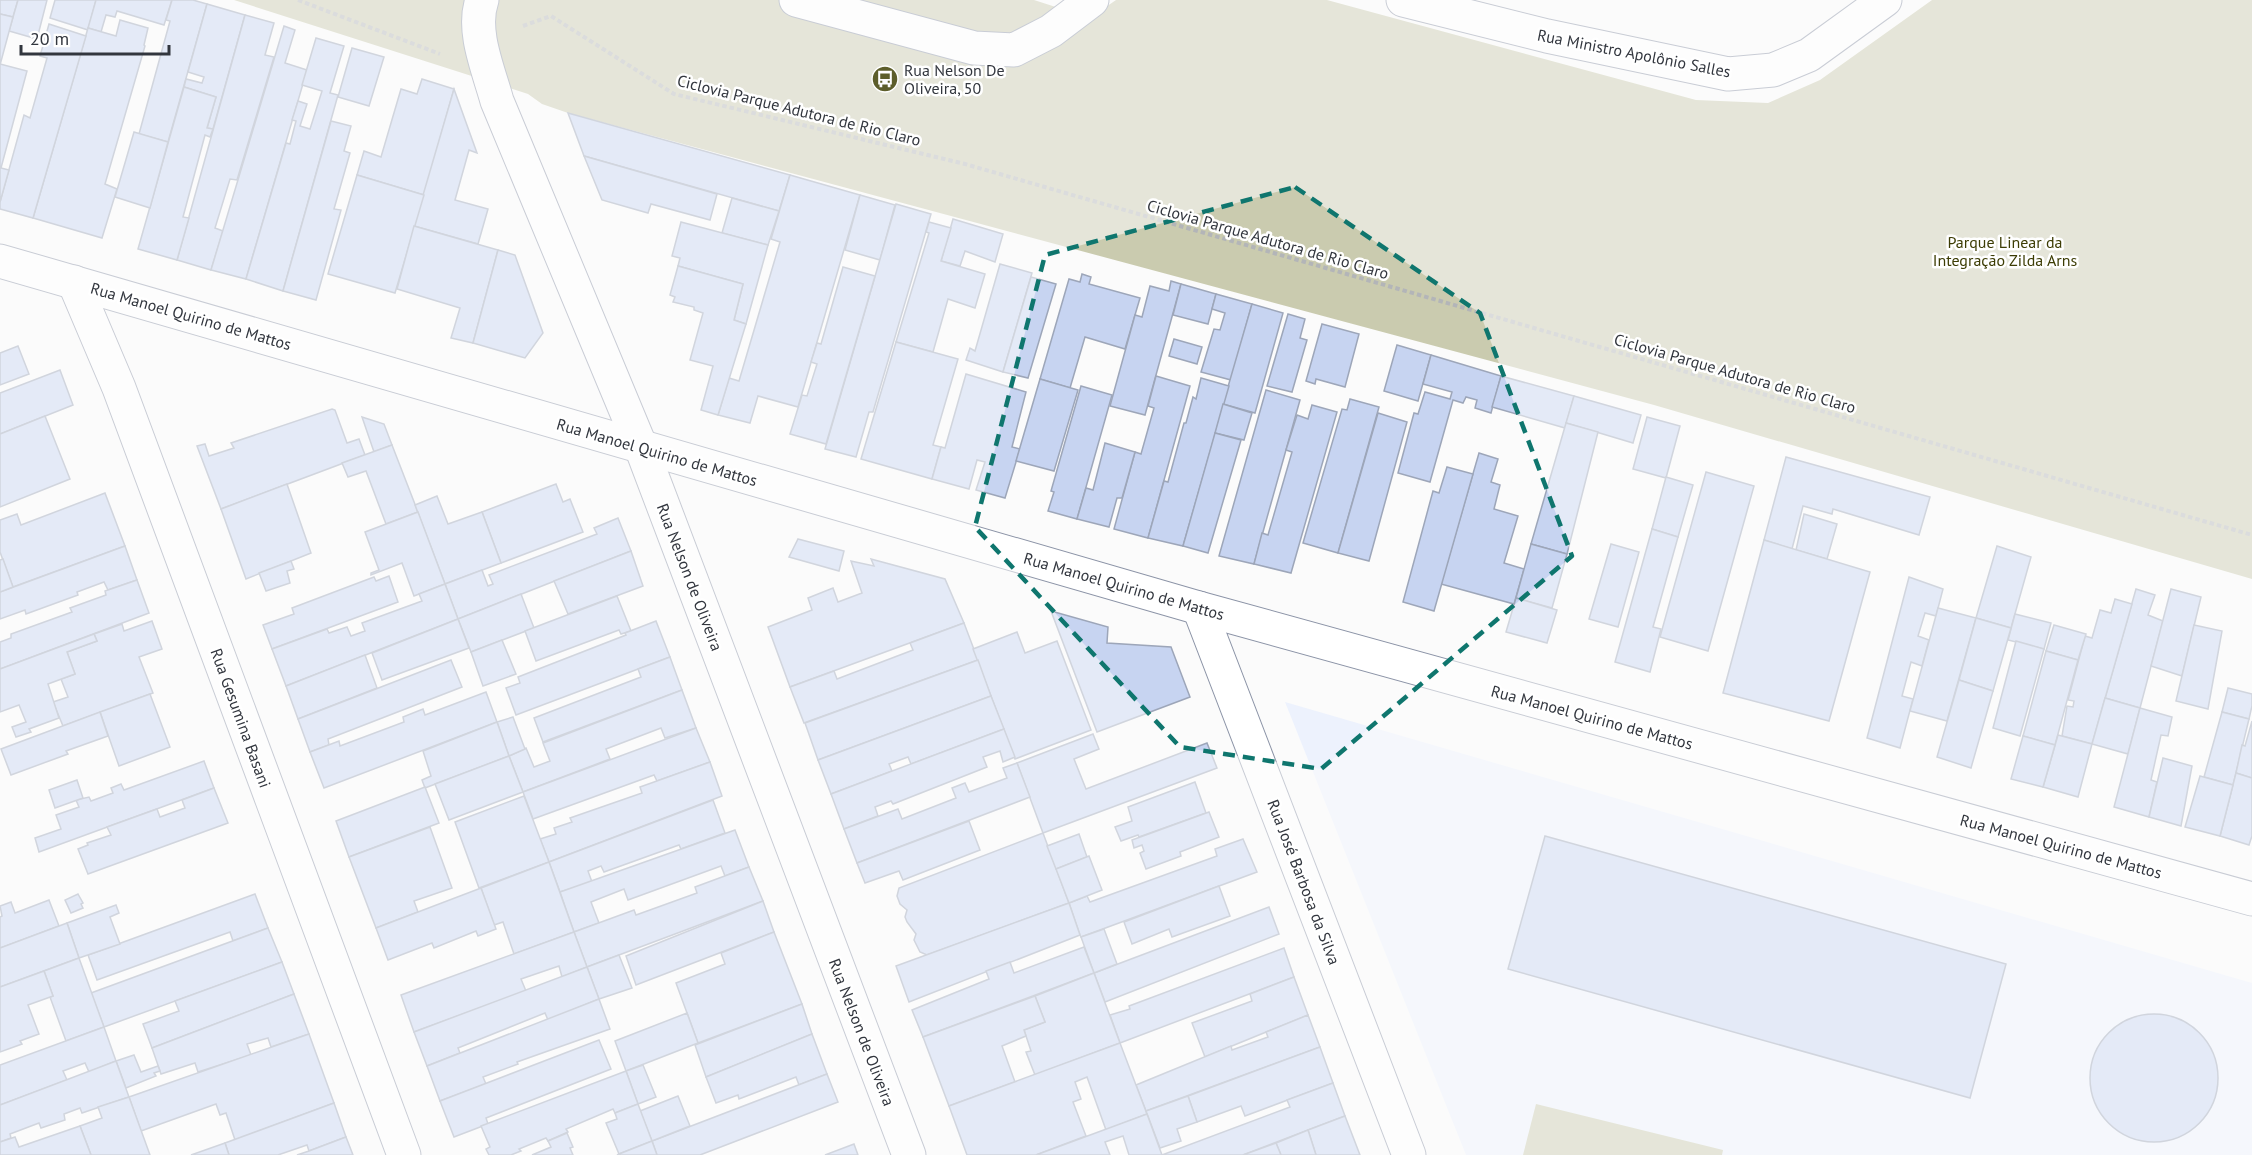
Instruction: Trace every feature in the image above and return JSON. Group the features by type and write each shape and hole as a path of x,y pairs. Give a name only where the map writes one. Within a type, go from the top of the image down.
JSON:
{"street":[{"name":"Rua Nelson de Oliveira","path":"482,0 478,9 481,41 497,101 640,447 909,1155"},
{"path":"796,0 974,48 1014,50 1051,31 1092,0"},
{"name":"Rua Ministro Apolônio Salles","path":"1402,0 1547,36 1728,75 1773,70 1809,55 1885,0"},
{"name":"Rua Manoel Quirino de Mattos","path":"0,261 1199,608 2252,899"},
{"name":"Rua Gesumina Basani","path":"74,282 119,388 404,1155"},
{"name":"Rua José Barbosa da Silva","path":"1199,608 1409,1155"}],"path":[{"name":"Ciclovia Parque Adutora de Rio Claro","path":"298,0 442,55 551,16 674,94 965,164 2252,535"}],"highlighted area":[{"path":"1295,187 1480,313 1572,556 1321,769 1180,747 975,527 1045,255"}],"shaded area":[{"path":"1285,702 2252,983 2252,1155 1466,1155"}],"green space":[{"name":"Parque Linear da Integração Zilda Arns","path":"234,0 1034,0 1090,18 1116,0 1327,0 1696,100 1768,103 1820,80 1932,0 2252,0 2252,579 1654,405 568,113 542,104 528,94"},
{"path":"1536,1104 1723,1150 1722,1155 1523,1155"}],"building":[{"path":"0,0 18,0 13,17 0,14"},
{"path":"18,0 47,0 37,39 9,31"},
{"path":"55,0 96,0 88,30 50,18"},
{"path":"96,0 172,0 164,25 117,11 115,17 106,15 101,32 88,28"},
{"path":"172,0 193,0 207,4 168,142 139,134 170,21 166,20"},
{"path":"207,4 245,15 213,129 207,128 216,97 184,87 186,79 202,83 204,77 188,72"},
{"path":"0,14 13,17 0,65"},
{"path":"245,15 274,23 265,55 274,57 237,180 230,179 215,228 223,231 211,270 177,260"},
{"path":"120,20 148,28 145,46 105,184 117,189 102,238 33,218 88,28 116,36"},
{"path":"49,24 86,36 33,218 0,209 0,202 24,115 30,118 47,58 40,56"},
{"path":"284,26 295,30 285,63 307,70 246,279 211,270"},
{"path":"316,38 344,46 330,93 338,95 283,291 246,279 286,143 290,144 296,121 292,120 298,101 307,104 300,126 310,129 322,91 302,85"},
{"path":"352,48 384,57 369,106 338,97"},
{"path":"0,64 27,71 1,168 9,170 0,202"},
{"path":"422,79 454,89 424,195 357,175 364,151 381,157 401,89 417,94"},
{"path":"184,87 216,97 207,128 213,129 210,137 205,135 183,217 189,218 177,260 138,249"},
{"path":"454,89 477,153 469,150 455,200 488,209 478,244 414,226"},
{"path":"568,113 790,175 779,211 584,156"},
{"path":"331,121 351,126 344,151 350,153 334,209 341,210 316,300 283,291"},
{"path":"134,132 168,142 150,208 115,197"},
{"path":"584,156 717,194 710,220 651,204 648,213 602,200"},
{"path":"357,175 424,195 395,293 328,274"},
{"path":"790,175 860,195 798,407 758,396 750,423 718,415 729,378 739,381 780,242 771,239"},
{"path":"860,195 895,205 880,260 845,250"},
{"path":"732,198 779,211 768,245 722,233"},
{"path":"896,204 931,214 873,412 869,412 856,457 825,449"},
{"path":"953,219 1003,234 995,262 965,251 960,266 941,261"},
{"path":"681,222 768,245 746,324 734,320 743,284 678,266 680,258 672,256"},
{"path":"929,222 951,228 941,261 985,274 975,308 948,299 933,352 896,342 929,233 926,232"},
{"path":"414,226 498,250 473,343 451,338 460,308 397,289"},
{"path":"498,250 515,255 543,333 525,358 473,343"},
{"path":"1000,264 1032,273 1003,372 966,360 970,348 975,351"},
{"path":"678,266 743,284 734,320 746,324 718,415 701,410 713,366 690,360 703,313 694,310 694,307 673,302 675,297 670,295"},
{"path":"843,267 875,276 826,444 790,434 802,395 807,396 817,364 811,362 817,343 821,344"},
{"path":"1082,274 1091,277 1089,284 1140,298 1125,349 1085,337 1070,388 1040,379 1069,279 1080,282"},
{"path":"1031,277 1056,284 1028,378 1003,372"},
{"path":"1171,281 1181,284 1145,415 1110,406 1135,315 1142,317 1150,286 1169,291"},
{"path":"1181,284 1216,294 1208,324 1173,315"},
{"path":"1216,294 1252,304 1231,380 1201,372 1214,329 1220,330 1225,313 1212,309"},
{"path":"1252,304 1283,313 1255,413 1223,404"},
{"path":"1288,314 1305,319 1300,338 1307,340 1292,392 1267,386"},
{"path":"1322,324 1359,334 1345,387 1316,379 1315,384 1306,381"},
{"path":"1174,339 1202,347 1197,364 1169,356"},
{"path":"896,342 958,359 933,445 941,447 932,479 861,459"},
{"path":"1397,345 1431,355 1418,401 1384,391"},
{"path":"18,346 29,374 0,385 0,353"},
{"path":"1431,355 1501,376 1491,413 1475,408 1477,400 1466,397 1463,403 1453,400 1430,482 1398,473 1414,413 1418,414 1425,392 1450,399 1452,392 1423,384"},
{"path":"60,370 73,405 0,434 0,393"},
{"path":"966,374 1026,392 1012,447 1020,449 1005,498 976,490 985,462 977,460 969,489 932,479 941,447 945,448"},
{"path":"1156,376 1190,386 1148,538 1114,529 1135,452 1141,454 1154,408 1148,406"},
{"path":"1501,376 1574,396 1565,428 1492,407"},
{"path":"1201,378 1229,386 1183,546 1148,538 1164,481 1168,482 1184,423 1186,423 1193,397 1196,399"},
{"path":"1040,379 1078,390 1054,471 1016,461"},
{"path":"1081,386 1112,395 1077,519 1048,511 1054,492 1051,491"},
{"path":"1266,390 1300,400 1254,564 1219,556"},
{"path":"1574,396 1641,415 1633,443 1566,423"},
{"path":"1350,399 1379,407 1338,553 1303,543 1342,409 1347,410"},
{"path":"1223,404 1252,413 1244,440 1215,433"},
{"path":"1312,405 1337,412 1291,573 1254,564 1262,533 1268,535 1292,452 1286,450 1297,415 1308,419"},
{"path":"332,409 335,410 347,443 359,439 365,455 221,509 197,446 205,444 209,456 234,448 231,443"},
{"path":"1378,413 1407,422 1369,561 1338,553"},
{"path":"45,416 70,479 0,507 0,434"},
{"path":"362,417 384,424 392,445 374,452"},
{"path":"1647,417 1680,426 1666,478 1633,469"},
{"path":"1566,423 1598,432 1567,554 1531,544"},
{"path":"1215,433 1241,440 1208,553 1183,546"},
{"path":"1105,443 1135,452 1122,498 1117,498 1109,527 1077,519 1086,488 1093,490"},
{"path":"392,445 418,512 386,524 366,471 348,477 342,463"},
{"path":"1479,453 1498,459 1491,482 1500,485 1494,509 1518,516 1504,563 1524,569 1514,604 1441,584"},
{"path":"1786,457 1930,497 1919,535 1833,509 1832,514 1803,506 1792,549 1764,540"},
{"path":"1447,467 1473,474 1434,611 1403,602 1433,491 1439,493"},
{"path":"1706,472 1754,486 1708,651 1660,637"},
{"path":"1666,477 1693,485 1678,537 1652,529"},
{"path":"287,484 311,553 246,579 221,509"},
{"path":"556,484 563,502 570,499 583,532 501,563 482,512"},
{"path":"105,493 125,546 13,587 0,552 0,520 17,514 21,525"},
{"path":"437,496 448,524 482,512 501,563 445,584 415,505"},
{"path":"418,512 445,584 414,596 402,563 371,575 379,570 365,532"},
{"path":"1804,514 1837,524 1827,559 1796,550"},
{"path":"618,518 631,551 458,619 445,584 482,570 488,586 493,584 489,575 597,534 594,528"},
{"path":"1652,529 1678,537 1653,627 1661,629 1650,672 1615,662"},
{"path":"798,539 844,551 839,571 789,557"},
{"path":"1764,540 1870,572 1829,721 1723,693"},
{"path":"1531,544 1567,554 1552,608 1516,598"},
{"path":"1611,544 1639,552 1618,627 1589,619"},
{"path":"125,546 137,580 108,590 104,582 77,592 78,595 26,614 25,610 0,619 0,592"},
{"path":"1997,546 2031,557 2011,628 1976,618"},
{"path":"631,551 643,586 568,614 554,581"},
{"path":"3,559 13,587 0,592 0,560"},
{"path":"871,559 945,579 964,623 790,687 768,627 812,610 808,598 833,588 838,602 862,593 851,561 874,566"},
{"path":"291,561 294,569 287,571 290,583 266,591 259,573"},
{"path":"389,576 398,602 272,649 263,625 294,614 292,608 374,577 376,581"},
{"path":"1909,577 1943,589 1936,616 1925,613 1918,636 1929,640 1922,666 1911,662 1902,696 1913,699 1900,748 1867,738"},
{"path":"137,580 149,613 0,669 0,642 11,638 11,634 72,612 70,608 106,595 105,591"},
{"path":"445,584 458,619 286,686 272,649 327,629 329,633 347,627 351,636 365,631 362,623 422,601 419,594"},
{"path":"2136,589 2155,595 2148,615 2163,621 2140,708 2105,698"},
{"path":"2171,589 2201,597 2182,676 2151,666"},
{"path":"521,594 534,628 471,652 458,619"},
{"path":"617,596 631,631 621,634 619,630 536,661 525,631"},
{"path":"1516,598 1557,610 1547,643 1506,632"},
{"path":"2115,599 2132,604 2092,744 2062,736 2067,706 2073,707 2074,701 2068,700 2085,636 2092,638 2100,610 2111,613"},
{"path":"1938,608 1976,618 1947,721 1910,711"},
{"path":"1051,611 1108,627 1107,643 1171,647 1190,697 1097,732"},
{"path":"2015,614 2051,623 2044,649 2008,640"},
{"path":"1976,618 2011,628 1993,691 1959,680"},
{"path":"458,619 469,648 382,680 372,653"},
{"path":"152,621 162,649 139,657 153,693 63,726 53,702 68,697 61,679 75,674 67,652 97,641 94,634 122,624 124,631"},
{"path":"656,621 670,657 516,715 506,688 520,683 518,677"},
{"path":"964,623 978,660 804,723 790,687 834,671 837,679 913,650 910,643"},
{"path":"2054,625 2086,634 2078,660 2046,651"},
{"path":"2194,625 2222,631 2208,709 2176,701"},
{"path":"1017,632 1025,653 1057,641 1091,730 1015,759 973,649"},
{"path":"94,634 97,641 67,652 75,674 48,684 59,718 29,729 31,732 16,737 12,727 26,722 19,705 0,712 0,669"},
{"path":"502,640 516,674 483,686 471,652"},
{"path":"2016,641 2044,649 2020,736 1993,728"},
{"path":"2046,651 2078,660 2055,745 2023,736"},
{"path":"365,655 377,688 298,719 286,686"},
{"path":"670,657 682,690 543,742 534,718 641,677 638,669"},
{"path":"451,660 462,687 328,739 329,745 310,752 298,719"},
{"path":"978,660 991,696 818,760 805,723"},
{"path":"1959,680 1993,691 1971,768 1937,757"},
{"path":"2228,688 2252,694 2249,719 2222,712"},
{"path":"682,690 696,728 665,738 661,728 606,749 610,759 523,792 509,756 526,748 534,767 550,761 543,743"},
{"path":"486,692 497,722 324,788 310,752 339,741 340,746 404,722 403,717 423,709 425,715"},
{"path":"150,694 170,747 119,766 100,712"},
{"path":"991,696 1004,729 911,764 908,757 889,764 892,771 831,794 818,760"},
{"path":"2105,698 2140,708 2128,754 2092,744"},
{"path":"2140,708 2172,717 2168,736 2161,735 2151,780 2157,782 2149,817 2114,807"},
{"path":"100,712 108,736 11,775 1,749"},
{"path":"2222,712 2249,719 2233,785 2204,777"},
{"path":"513,717 525,749 509,756 497,722"},
{"path":"2252,721 2252,778 2236,773 2242,745 2245,746"},
{"path":"497,722 509,756 425,788 422,780 431,776 423,751"},
{"path":"696,728 710,762 657,781 654,775 533,819 523,792"},
{"path":"1004,729 1015,757 1003,762 1000,751 983,757 987,767 893,804 891,801 875,807 878,816 844,829 831,794"},
{"path":"1093,734 1099,749 1074,759 1086,789 1207,743 1217,768 1043,833 1017,763"},
{"path":"2058,735 2092,744 2078,797 2043,787"},
{"path":"2023,736 2055,745 2043,787 2011,779"},
{"path":"509,756 523,792 449,820 435,784"},
{"path":"2163,758 2192,766 2181,826 2149,817"},
{"path":"204,761 214,788 39,852 35,838 61,829 56,815 79,807 76,800 89,797 91,801 113,793 111,788 121,784 124,790"},
{"path":"710,762 722,796 549,862 540,839 556,834 554,828 572,822 570,818 642,793 640,787"},
{"path":"1017,763 1030,797 857,863 844,829 898,809 902,819 956,798 952,788 965,783 969,792 1007,778 1003,768"},
{"path":"2236,773 2252,778 2252,836 2249,845 2220,836"},
{"path":"2200,776 2233,785 2220,836 2185,827"},
{"path":"77,780 83,798 55,808 49,790"},
{"path":"1195,782 1206,813 1139,837 1138,835 1121,841 1115,827 1132,821 1128,807"},
{"path":"425,787 439,823 349,857 336,821"},
{"path":"214,788 228,823 88,874 78,849 88,845 87,843 111,835 107,827 157,809 160,817 185,808 182,800"},
{"path":"524,796 549,862 479,888 455,822"},
{"path":"713,800 725,833 681,849 679,845 604,872 601,866 588,871 592,882 560,892 549,862"},
{"path":"1209,812 1219,837 1180,852 1181,856 1146,869 1140,853 1144,851 1142,845 1134,848 1132,840"},
{"path":"969,821 980,850 903,880 899,871 865,883 857,863"},
{"path":"430,827 452,888 414,901 418,912 376,928 349,857"},
{"path":"735,830 749,867 725,876 721,866 628,900 624,889 591,902 599,923 574,932 560,892"},
{"path":"1043,833 1069,903 927,955 920,952 914,940 916,934 905,917 907,910 900,904 897,896 899,888"},
{"path":"1079,834 1087,857 1056,869 1047,846"},
{"path":"1545,836 2006,964 1970,1098 1508,969"},
{"path":"1243,839 1257,872 1081,937 1069,903 1087,896 1090,902 1217,856 1215,849"},
{"path":"1089,856 1102,890 1069,903 1056,869"},
{"path":"549,862 574,932 514,954 503,922 494,925 481,888"},
{"path":"749,867 763,901 587,967 574,932 634,910 636,915 697,893 695,887"},
{"path":"1219,886 1230,916 1172,937 1169,929 1132,944 1124,922"},
{"path":"481,888 496,929 478,936 476,931 434,948 432,943 388,960 376,928"},
{"path":"78,894 83,908 71,913 65,900"},
{"path":"255,894 268,928 233,941 230,932 97,980 88,955"},
{"path":"49,900 59,926 0,948 0,917 2,916 0,906 11,902 15,913"},
{"path":"763,901 774,932 636,985 626,956"},
{"path":"1069,903 1080,935 909,1002 896,966"},
{"path":"116,905 119,913 110,917 120,944 79,958 67,923"},
{"path":"1269,907 1279,934 1105,1002 1094,973"},
{"path":"67,923 79,958 0,987 0,948"},
{"path":"268,928 282,962 104,1027 91,993"},
{"path":"1104,929 1117,964 1094,973 1081,937"},
{"path":"574,932 587,967 562,977 559,966 521,979 526,991 414,1032 401,995"},
{"path":"774,932 802,1004 698,1043 676,983 725,964 721,953"},
{"path":"1084,947 1094,973 923,1037 912,1010 989,979 986,971 1010,962 1014,973"},
{"path":"1284,948 1294,977 1120,1043 1110,1015"},
{"path":"619,955 632,988 599,999 587,967"},
{"path":"79,958 104,1027 66,1041 50,997 53,996 44,971"},
{"path":"282,962 294,994 152,1048 143,1024 179,1011 175,1001"},
{"path":"587,967 599,999 548,1020 545,1013 458,1048 460,1053 427,1066 414,1032"},
{"path":"44,971 53,996 28,1005 39,1034 20,1041 22,1044 0,1052 0,987"},
{"path":"1094,973 1120,1043 1035,1075 1026,1052 1031,1051 1024,1030 1045,1022 1035,996"},
{"path":"1294,977 1308,1015 1205,1057 1192,1023 1252,1001 1250,994"},
{"path":"294,994 309,1034 271,1047 268,1038 247,1044 251,1055 198,1072 195,1063 161,1074 152,1048"},
{"path":"1035,996 1045,1022 1024,1030 1026,1036 1002,1046 1015,1082 949,1106 923,1037"},
{"path":"599,999 610,1029 517,1062 518,1064 483,1077 486,1084 440,1101 427,1066"},
{"path":"802,1004 812,1034 706,1077 695,1045"},
{"path":"687,1013 698,1043 626,1071 615,1041"},
{"path":"2154,1014 2179,1018 2200,1032 2214,1053 2218,1078 2214,1103 2200,1124 2179,1138 2154,1142 2129,1138 2108,1124 2094,1103 2090,1078 2094,1053 2108,1032 2129,1018"},
{"path":"1308,1015 1320,1047 1146,1111 1136,1085 1231,1046 1232,1050 1268,1037 1266,1032"},
{"path":"104,1027 116,1061 89,1072 85,1063 63,1071 67,1080 0,1105 0,1065"},
{"path":"309,1034 334,1103 235,1140 226,1113 220,1115 216,1104 141,1131 129,1097"},
{"path":"812,1034 827,1074 799,1085 796,1077 739,1099 738,1095 716,1103 706,1077"},
{"path":"599,1040 611,1069 486,1118 488,1124 454,1137 440,1101"},
{"path":"1120,1043 1147,1114 1106,1130 1087,1077 1075,1082 1081,1099 1073,1102 1086,1136 1036,1155 967,1155 949,1106"},
{"path":"1320,1047 1333,1083 1245,1116 1241,1106 1197,1122 1188,1096"},
{"path":"134,1055 141,1072 158,1066 160,1071 154,1073 156,1076 126,1088 116,1061"},
{"path":"116,1061 129,1097 82,1113 80,1108 64,1114 65,1120 41,1128 39,1123 10,1134 11,1138 0,1142 0,1105"},
{"path":"643,1065 656,1097 638,1104 626,1071"},
{"path":"626,1071 638,1104 615,1113 613,1109 566,1129 568,1132 548,1141 546,1138 519,1149 521,1151 511,1155 489,1155 486,1149 490,1147 481,1126"},
{"path":"827,1074 838,1102 700,1155 657,1155 652,1141"},
{"path":"1333,1083 1345,1116 1243,1155 1162,1155 1290,1107 1287,1100"},
{"path":"678,1096 690,1126 652,1141 640,1111"},
{"path":"1188,1096 1197,1122 1177,1129 1181,1141 1160,1148 1146,1111"},
{"path":"129,1097 150,1155 91,1155 80,1126 102,1118 98,1107"},
{"path":"334,1103 346,1137 309,1151 307,1145 278,1155 229,1155 225,1143"},
{"path":"638,1104 652,1141 619,1154 606,1123 617,1119 615,1113"},
{"path":"1147,1114 1162,1155 1129,1155 1123,1136 1105,1142 1110,1155 1036,1155"},
{"path":"1345,1116 1360,1155 1316,1155 1308,1130"},
{"path":"80,1126 91,1155 0,1155 0,1142 15,1137 19,1147"},
{"path":"1308,1130 1316,1155 1281,1155 1276,1143"},
{"path":"567,1133 573,1147 570,1148 573,1155 532,1155 551,1147 548,1141"},
{"path":"346,1137 353,1155 297,1155 309,1151"},
{"path":"652,1141 657,1155 617,1155 619,1154"},
{"path":"225,1143 229,1155 191,1155"},
{"path":"1276,1143 1281,1155 1243,1155"},
{"path":"854,1144 858,1155 825,1155"}],"place":[{"name":"Rua Nelson De Oliveira, 50","path":"885,79"}]}
